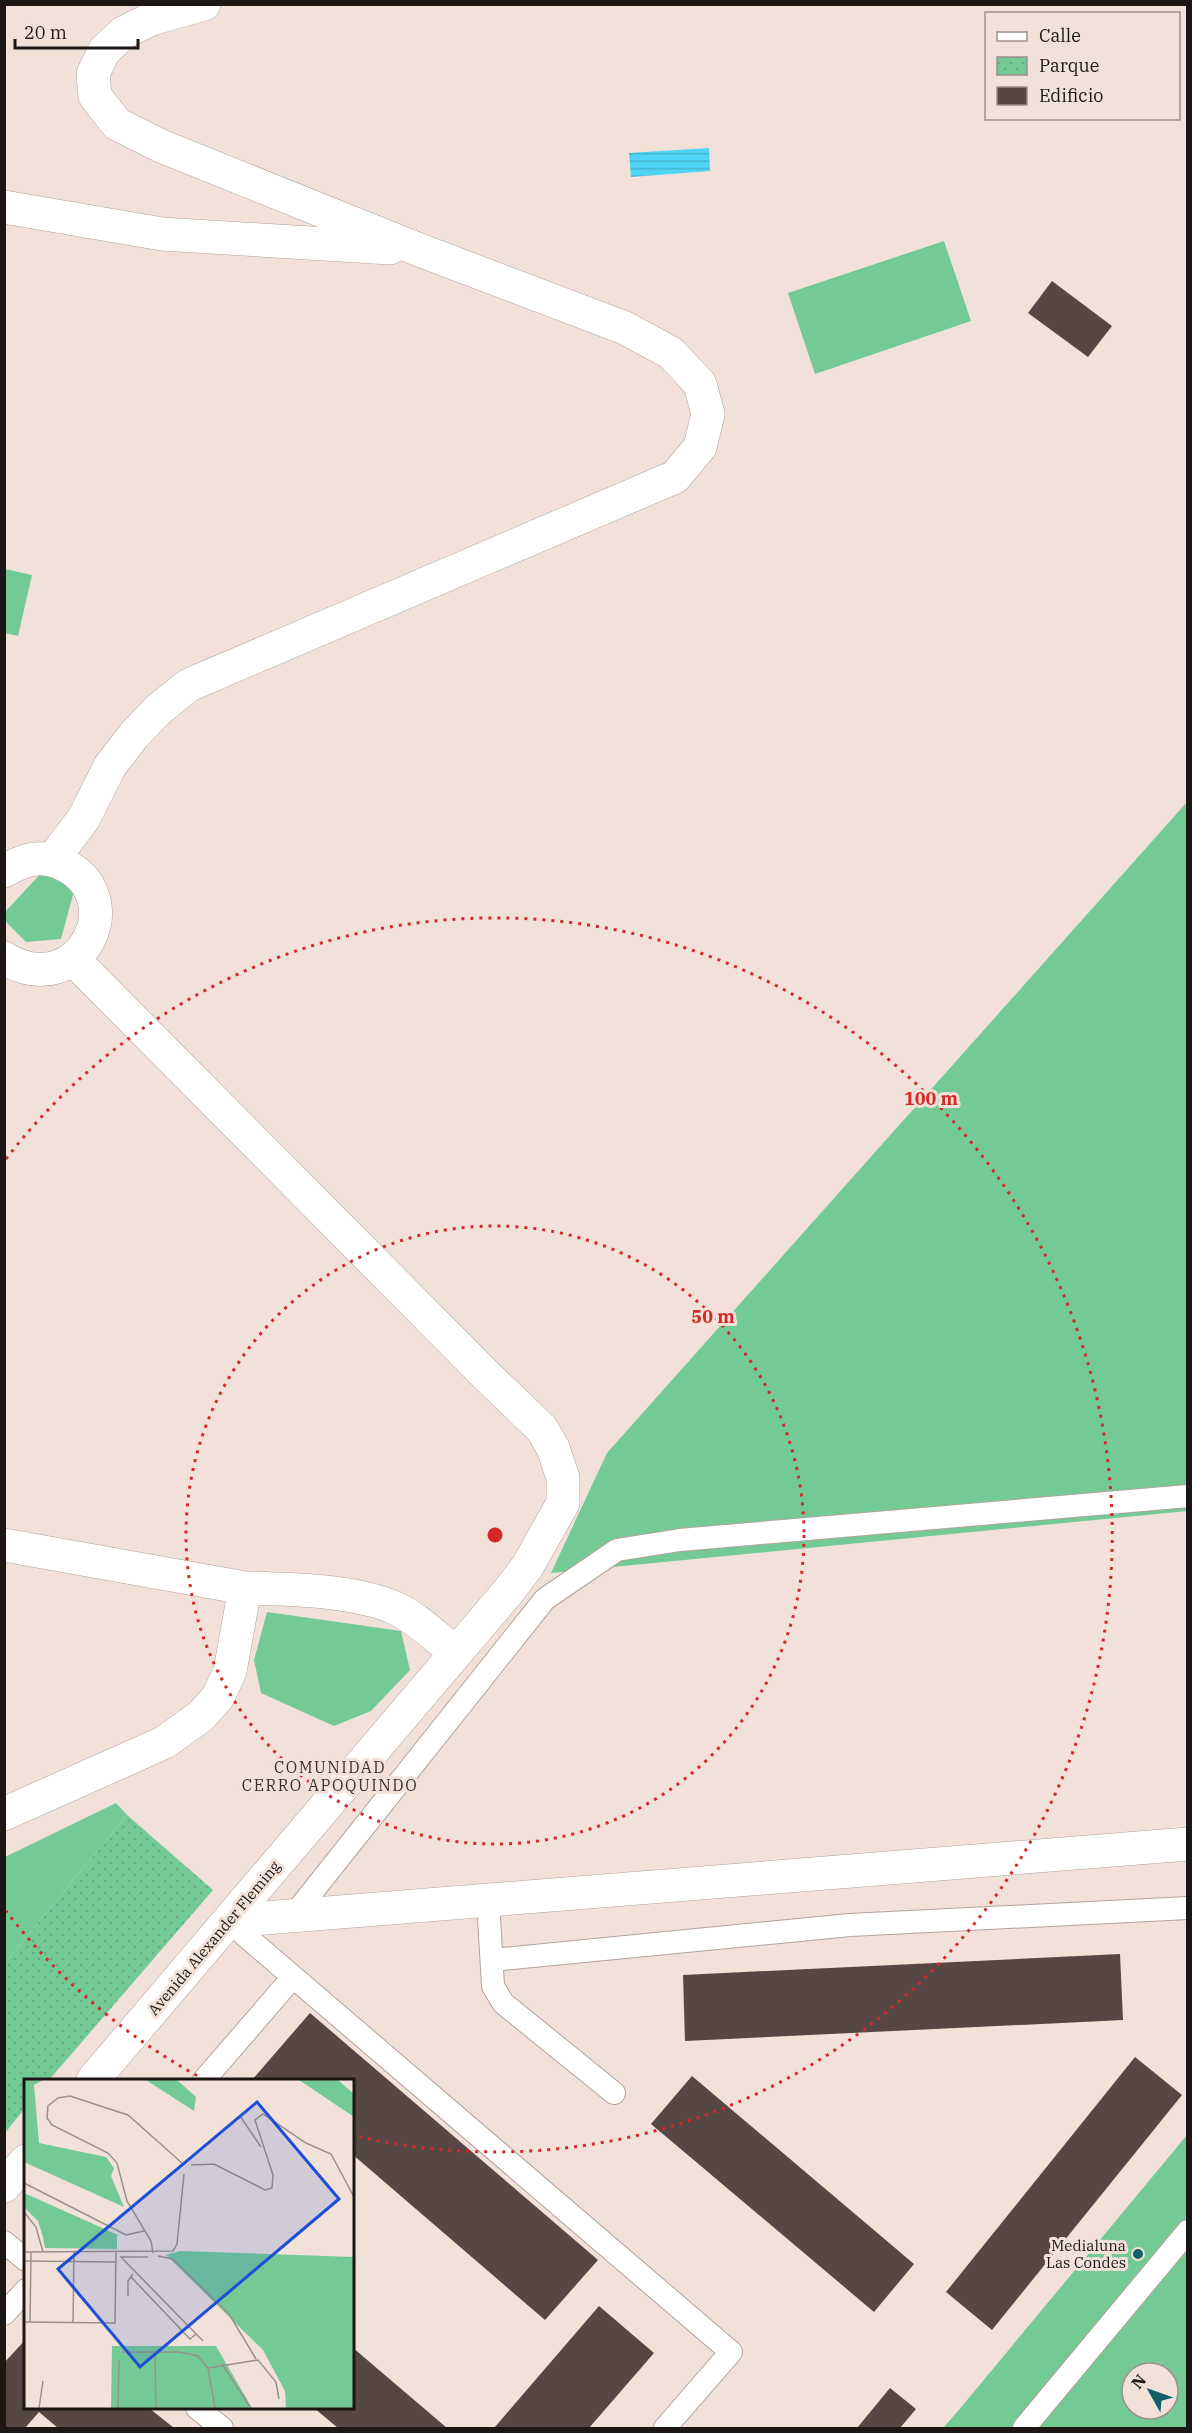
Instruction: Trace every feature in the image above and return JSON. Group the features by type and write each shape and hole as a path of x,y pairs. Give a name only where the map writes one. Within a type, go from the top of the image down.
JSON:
{"street":[{"path":"53,859 84,818 110,766 134,735 159,709 189,685 675,477 700,447 708,414 700,384 670,353 625,328 417,249 161,146 117,124 95,96 93,75 104,51 123,33 151,19 204,4"},
{"path":"4,207 162,234 417,249"},
{"path":"4,871 19,862 33,858 53,859 71,867 86,882 94,900 95,924 89,942 73,959 60,967 38,971 18,967 4,958"},
{"name":"Avenida Alexander Fleming","path":"73,959 478,1367 525,1410 542,1429 553,1448 563,1478 563,1503 527,1567 94,2079"},
{"path":"4,1545 245,1588 283,1589 359,1597 397,1609 456,1653"},
{"path":"4,1814 165,1742 201,1716 218,1697 230,1671 245,1588"},
{"path":"228,1921 1188,1844"},
{"path":"4,2186 24,2163"}],"lane":[{"path":"293,1916 545,1599 617,1550 680,1540 1188,1496"},
{"path":"488,1900 493,1986 503,2003 614,2093"},
{"path":"492,1960 850,1925 1188,1908"},
{"path":"228,1921 731,2352 665,2428"},
{"path":"205,2079 293,1977"},
{"path":"1024,2428 1186,2236"},
{"path":"4,2242 24,2258"},
{"path":"4,2314 24,2292"},
{"path":"198,2409 222,2428"}],"green space":[{"path":"944,241 971,321 815,374 788,293"},
{"path":"5,569 32,575 18,636 5,633"},
{"path":"1187,802 1187,1511 551,1573 607,1453"},
{"path":"47,867 74,891 61,939 26,942 5,921 4,913"},
{"path":"267,1612 401,1631 410,1670 371,1711 334,1726 261,1693 254,1660"},
{"path":"116,1803 127,1815 5,1963 5,1857"},
{"path":"127,1815 213,1890 50,2079 24,2079 24,2109 5,2133 5,1963"},
{"name":"Medialuna Las Condes","path":"1187,2135 1187,2428 943,2428 958,2411"}],"water":[{"path":"709,148 710,171 631,177 629,153"}],"building":[{"path":"1052,281 1112,326 1088,357 1028,313"},
{"path":"1120,1954 1123,2020 685,2041 683,1975"},
{"path":"310,2013 598,2260 545,2320 354,2156 354,2079 253,2079"},
{"path":"1135,2057 1182,2095 992,2330 946,2292"},
{"path":"692,2076 914,2264 874,2312 651,2124"},
{"path":"599,2306 654,2353 589,2428 494,2428"},
{"path":"24,2341 24,2409 150,2409 174,2428 58,2428 39,2412 25,2428 4,2428 4,2363"},
{"path":"354,2349 447,2428 338,2428 315,2409 354,2409"},
{"path":"890,2388 916,2409 900,2428 857,2428"}],"place":[{"name":"Medialuna Las Condes","path":"1138,2254"}],"district":[{"name":"COMUNIDAD CERRO APOQUINDO","path":"330,1776"}]}
